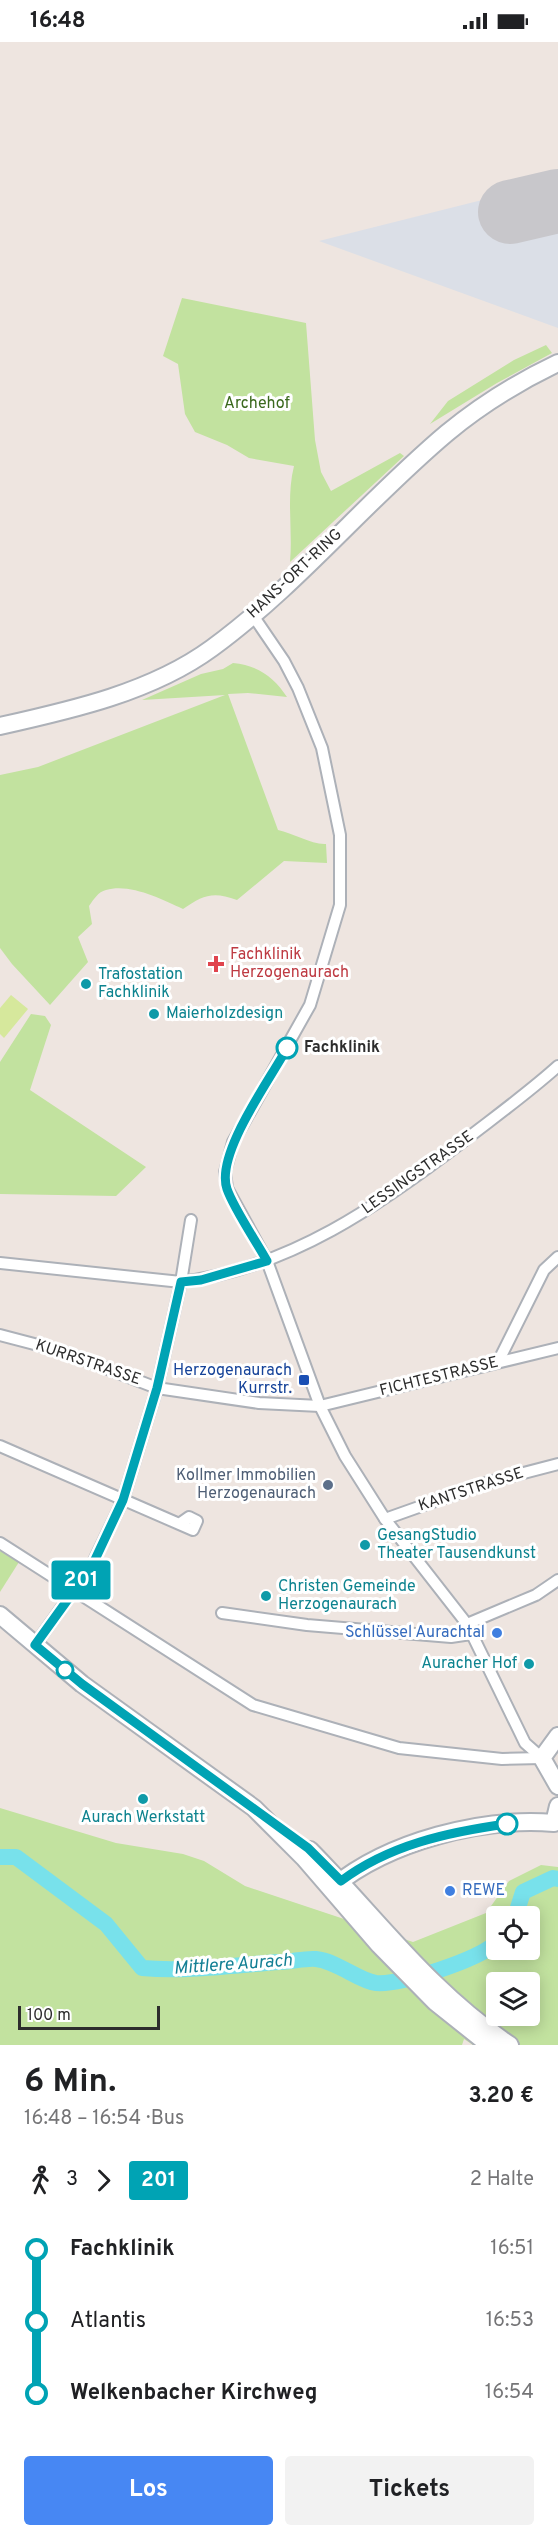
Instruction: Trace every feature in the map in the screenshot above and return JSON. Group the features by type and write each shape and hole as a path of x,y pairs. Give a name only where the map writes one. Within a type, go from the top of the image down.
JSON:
{"street":[{"name":"HANS-ORT-RING","path":"0,726 72,709 124,692 169,673 211,648 312,560 448,432 520,381 558,363"},
{"path":"252,614 284,661 298,688 322,748 340,835 340,905 310,1005 233,1142 225,1172 227,1188 267,1261 320,1406 345,1456 385,1519 469,1629 525,1743 542,1758 558,1786"},
{"name":"LESSINGSTRASSE","path":"0,1263 181,1282 201,1280 267,1261 323,1236 385,1198 437,1161 558,1066"},
{"path":"35,1645 92,1566 123,1500 157,1388 181,1282 190,1220"},
{"path":"498,1362 544,1270 558,1257"},
{"name":"KURRSTRASSE","path":"0,1335 61,1351 157,1388 259,1403 320,1406"},
{"name":"FICHTESTRASSE","path":"320,1406 558,1348"},
{"path":"0,1446 179,1524"},
{"name":"KANTSTRASSE","path":"385,1519 489,1482 558,1464"},
{"path":"0,1543 73,1592 111,1613 150,1641 188,1662 253,1705 399,1748 502,1759 542,1758"},
{"path":"222,1613 329,1627 451,1637 536,1595 558,1580"},
{"path":"0,1616 82,1684 254,1808 304,1858 336,1885 435,2002 488,2042 510,2045"},
{"path":"542,1758 558,1736"},
{"path":"336,1885 374,1859 427,1840 507,1824 556,1824 558,1806"},
{"path":"385,1942 454,2002 488,2042"}],"shaded area":[{"path":"558,181 558,328 319,241"}],"green space":[{"name":"Archehof","path":"182,298 306,323 315,440 321,472 331,491 400,453 404,456 290,562 290,490 294,466 249,458 227,445 195,432 185,414 178,364 163,356"},
{"path":"546,345 552,353 430,424 448,401 514,360"},
{"path":"233,663 250,666 264,673 287,697 248,693 228,694 278,830 315,843 326,844 327,863 284,861 237,900 215,895 208,896 196,900 183,909 135,890 115,888 103,891 89,906 92,924 78,937 88,962 50,1005 0,948 0,775 38,767 225,695 142,700 201,674 223,669"},
{"path":"11,995 28,1009 4,1038 0,1034 0,1008"},
{"path":"31,1014 45,1016 51,1025 30,1090 146,1167 116,1196 0,1194 0,1062"},
{"path":"0,1551 19,1562 0,1592"},
{"path":"0,1808 116,1843 183,1854 204,1861 245,1886 413,1942 486,1913 486,1960 540,1960 540,1906 491,1906 509,1881 541,1865 558,1867 558,2045 473,2045 464,2039 462,2045 0,2045"}],"waterway":[{"name":"Mittlere Aurach","path":"0,1857 16,1857 106,1924 142,1968 194,1969 316,1959 332,1963 362,1979 376,1983 388,1983 457,1964 486,1950"},
{"name":"Mittlere Aurach","path":"519,1906 523,1892 553,1878 558,1879"}],"runway":[{"path":"510,212 558,201"}],"bus line":[{"name":"201","path":"287,1048 233,1142 225,1172 227,1188 267,1261 201,1280 181,1282 157,1388 123,1500 92,1566 35,1645 82,1684 153,1737 308,1848 341,1881 374,1859 401,1848 458,1832 507,1824"}],"place":[{"name":"Fachklinik Herzogenaurach","path":"216,964"},
{"name":"Trafostation Fachklinik","path":"86,984"},
{"name":"Maierholzdesign","path":"154,1014"},
{"name":"Fachklinik","path":"287,1048"},
{"name":"Herzogenaurach Kurrstr.","path":"304,1380"},
{"name":"Kollmer Immobilien Herzogenaurach","path":"328,1485"},
{"name":"GesangStudio Theater Tausendkunst","path":"365,1545"},
{"name":"Christen Gemeinde Herzogenaurach","path":"266,1596"},
{"name":"Schlüssel Aurachtal","path":"497,1633"},
{"name":"Auracher Hof","path":"529,1664"},
{"name":"Aurach Werkstatt","path":"143,1799"},
{"name":"REWE","path":"450,1891"}]}
